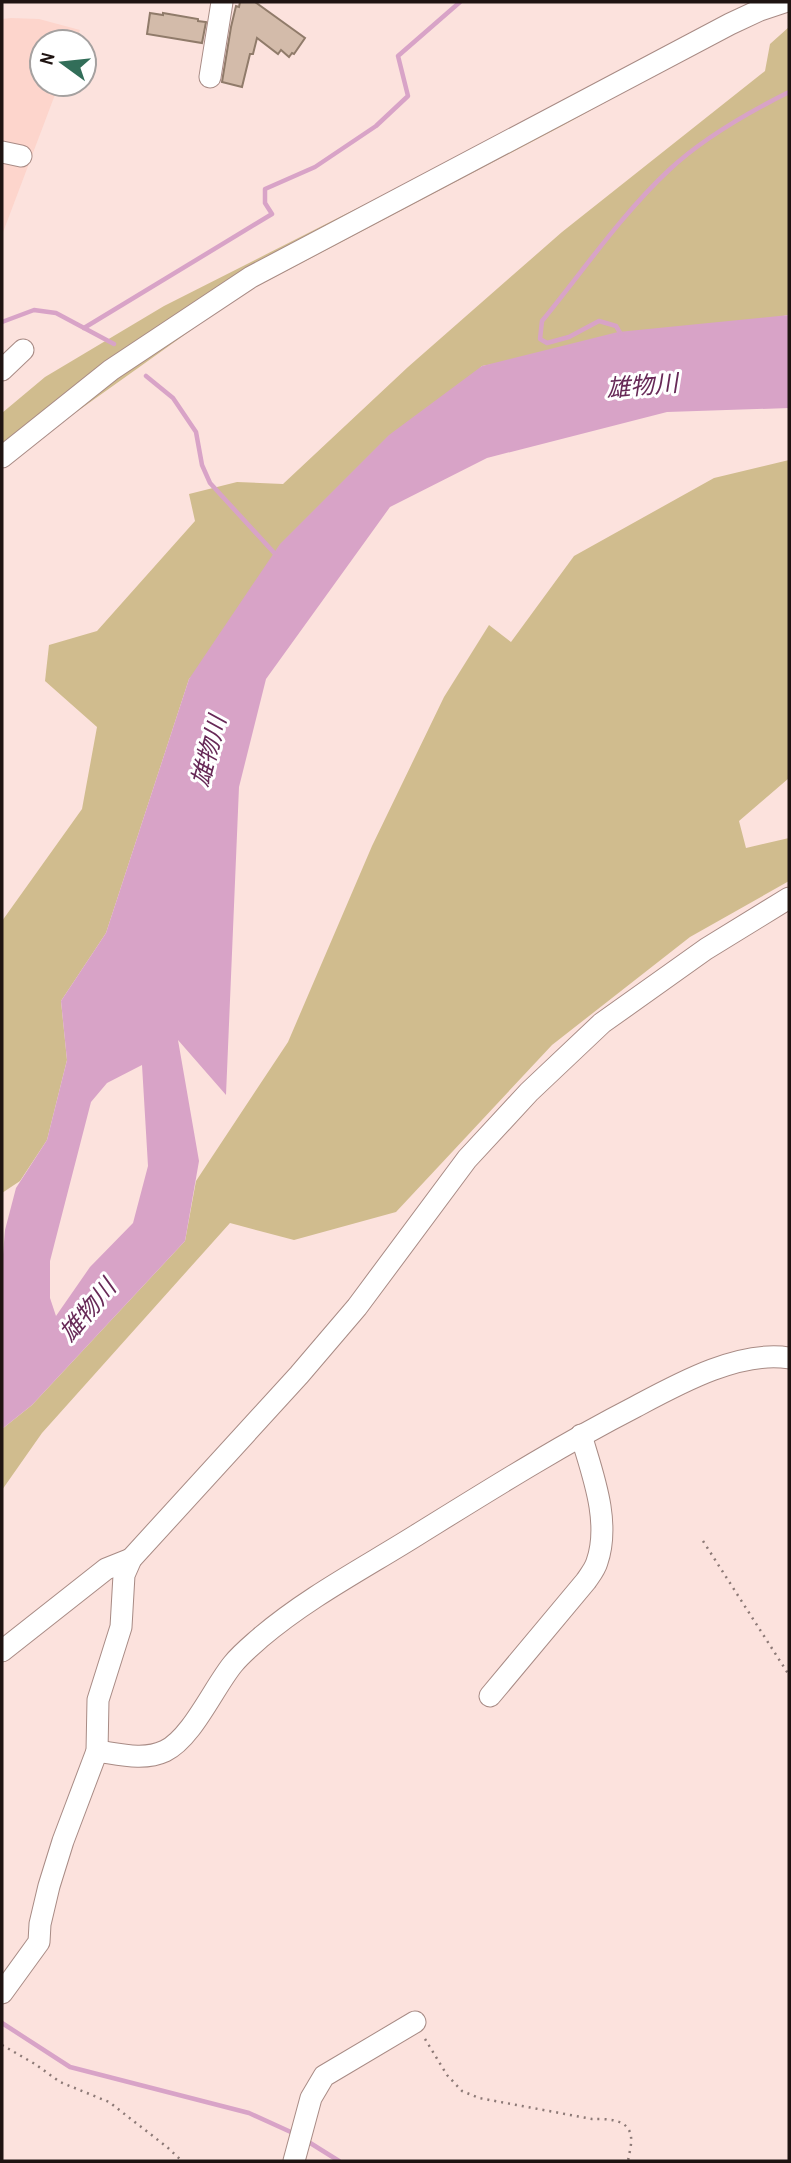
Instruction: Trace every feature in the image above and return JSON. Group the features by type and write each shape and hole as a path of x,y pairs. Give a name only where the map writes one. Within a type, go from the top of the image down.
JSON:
{"street":[{"path":"210,77 222,2"},
{"path":"2,457 111,370 251,277 730,24 784,2"},
{"path":"2,370 23,350"},
{"path":"2,1993 39,1942 40,1924 49,1886 97,1751 98,1700 121,1627 124,1575 131,1559 307,1366 357,1307 467,1159 529,1092 602,1023 706,949 789,898"},
{"path":"97,1751 134,1757 166,1751 192,1725 234,1663 286,1616 581,1435 682,1382 719,1368 775,1356 789,1359"},
{"path":"490,1696 586,1581 598,1560 600,1508 581,1435"},
{"path":"2,1651 106,1569 131,1559"},
{"path":"296,2155 311,2098 324,2076 415,2022"}],"path":[{"path":"703,1541 789,1675"},
{"path":"415,2022 447,2075 462,2091 479,2098 619,2122 627,2127 631,2137 628,2161"},
{"path":"2,2046 36,2064 60,2081 109,2102 181,2161"}],"shaded area":[{"path":"765,15 562,126 239,296 2,465 2,413 45,377 164,306 555,108"},
{"path":"2,19 39,19 73,28 28,28 28,98 54,98 2,235"},
{"path":"789,27 789,315 482,366 189,679 106,933 61,1001 67,1060 47,1140 20,1181 2,1193 2,921 82,809 97,727 45,681 49,645 97,631 195,521 189,494 237,482 283,484 408,367 562,232 765,71 770,44"},
{"path":"789,460 789,778 739,821 746,848 789,838 789,881 690,937 552,1045 396,1212 294,1240 230,1223 42,1433 2,1490 2,1429 32,1405 185,1241 196,1181 288,1042 372,846 444,697 489,625 511,642 574,556 714,478"}],"water":[{"name":"雄物川","path":"789,315 789,408 667,412 487,458 390,507 266,679 239,787 226,1095 178,1040 199,1161 185,1241 32,1405 2,1429 2,1267 5,1230 16,1188 47,1140 67,1060 61,1001 106,933 189,679 280,544 389,435 482,366 618,332","holes":["142,1065 148,1166 133,1223 90,1267 56,1316 50,1298 50,1261 91,1102 107,1083"]}],"building":[{"path":"240,2 255,2 305,38 289,57 281,50 278,54 257,38 242,87 222,82 231,27 236,6 239,7"},
{"path":"150,13 206,22 202,43 147,34"}],"waterway":[{"path":"84,328 272,214 265,203 265,189 315,167 376,126 408,96 398,56 460,2"},
{"path":"622,336 616,326 599,321 569,337 547,343 540,339 542,321 651,187 682,158 711,137 789,92"},
{"path":"2,322 34,310 56,313 114,344"},
{"path":"146,376 173,398 196,432 202,465 210,483 277,556"},
{"path":"2,2023 70,2067 249,2113 293,2133"},
{"path":"307,2141 339,2161"}]}
